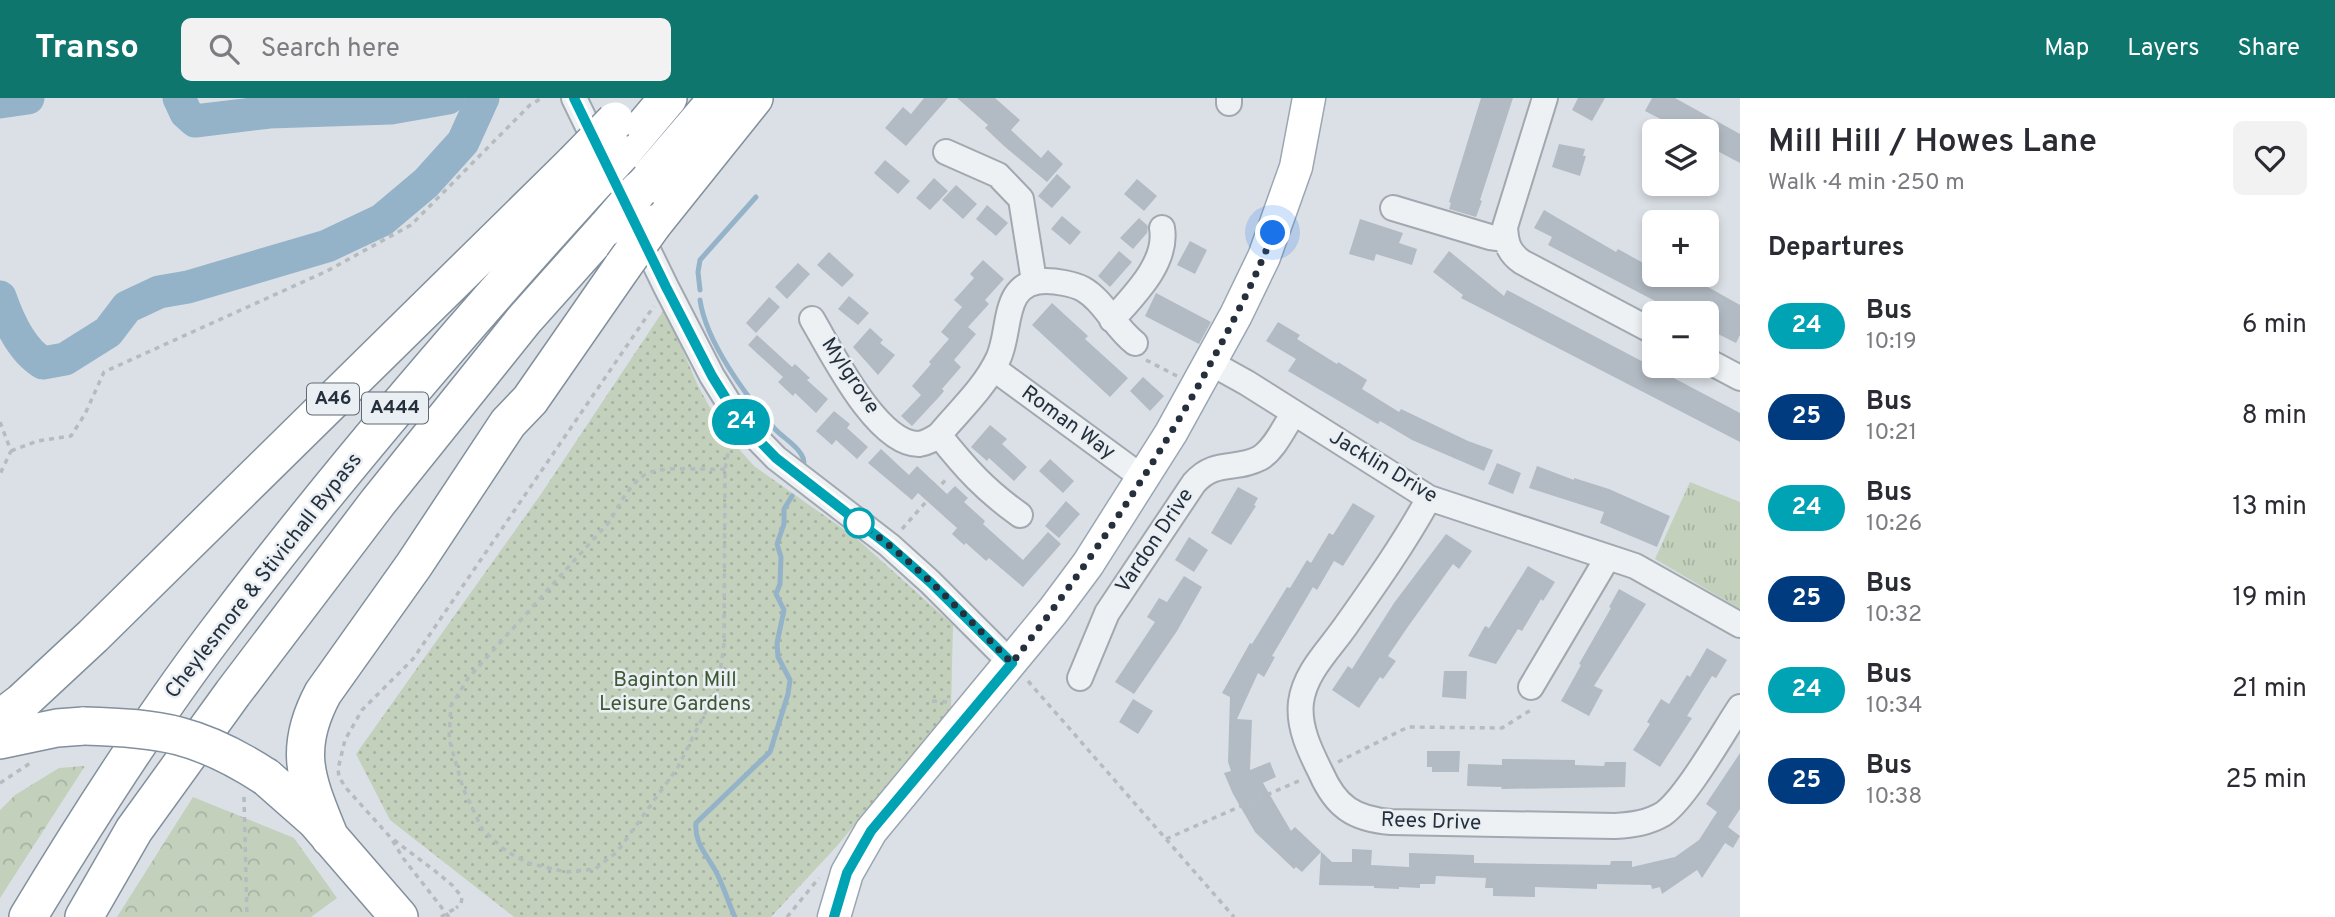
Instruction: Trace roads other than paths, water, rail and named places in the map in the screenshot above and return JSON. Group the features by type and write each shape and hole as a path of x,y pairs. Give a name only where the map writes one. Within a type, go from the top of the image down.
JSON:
{"highway":[{"name":"Cheylesmore & Stivichall Bypass","path":"28,917 156,716 214,636 624,124 668,98"},
{"name":"A444","path":"84,917 134,830 378,502 524,320 616,248 646,208 718,98"},
{"path":"646,208 727,98"},
{"path":"646,208 754,98"},
{"name":"A46","path":"0,719 93,636 581,176"},
{"path":"330,838 306,773 304,745 311,715 323,693 414,565 508,423 521,394 616,248"},
{"path":"0,740 57,728 136,727 175,733 226,753 252,784 300,805 399,917"},
{"path":"360,874 372,917"}],"main road":[{"path":"834,917 847,873 871,831 1012,663 1088,564 1143,478 1204,374 1264,257 1296,167 1309,98"}],"street":[{"path":"574,98 666,287 712,376 740,421 776,458 888,545 930,582 1012,663"},
{"path":"1545,98 1505,228 1505,239 1513,256 1522,262 1642,326"},
{"path":"946,152 998,175 1021,199 1034,281"},
{"path":"1393,208 1489,237 1505,239"},
{"path":"1112,320 1141,286 1154,264 1162,247 1162,228"},
{"path":"1020,515 991,494 939,435 1000,356 1010,305 1020,291 1034,281 1052,281 1083,289 1124,335 1135,343"},
{"name":"Mylgrove","path":"811,319 868,408 892,433 918,444 939,435"},
{"path":"1719,367 1740,378"},
{"name":"Roman Way","path":"993,368 1143,478"},
{"name":"Jacklin Drive","path":"1204,374 1247,383 1429,498 1608,556 1658,576 1740,625"},
{"name":"Vardon Drive","path":"1080,678 1107,613 1194,483 1209,470 1260,458 1294,413"},
{"name":"Rees Drive","path":"1429,498 1414,526 1347,626 1310,674 1300,705 1302,728 1320,772 1336,800 1360,817 1375,821 1628,826 1651,820 1671,807 1740,708"},
{"path":"1531,687 1608,556"}],"waterway":[{"path":"0,102 28,98"},
{"path":"179,98 186,113 195,121 269,112 391,108 448,98"},
{"path":"0,297 16,334 35,357 43,363 65,359 108,332 127,307 159,292 188,287 327,246 382,220 426,183 463,142 483,98"},
{"path":"700,290 700,260 756,197"},
{"path":"700,300 710,333 729,368 763,415 798,450 804,460 803,470"},
{"path":"735,917 718,875 699,842 696,823 770,752 788,694 790,680 778,657 777,643 784,610 776,594 780,584 781,557 777,544 784,524 784,509 792,496"}],"park label":[{"name":"Baginton Mill Leisure Gardens","path":"675,692"}]}
